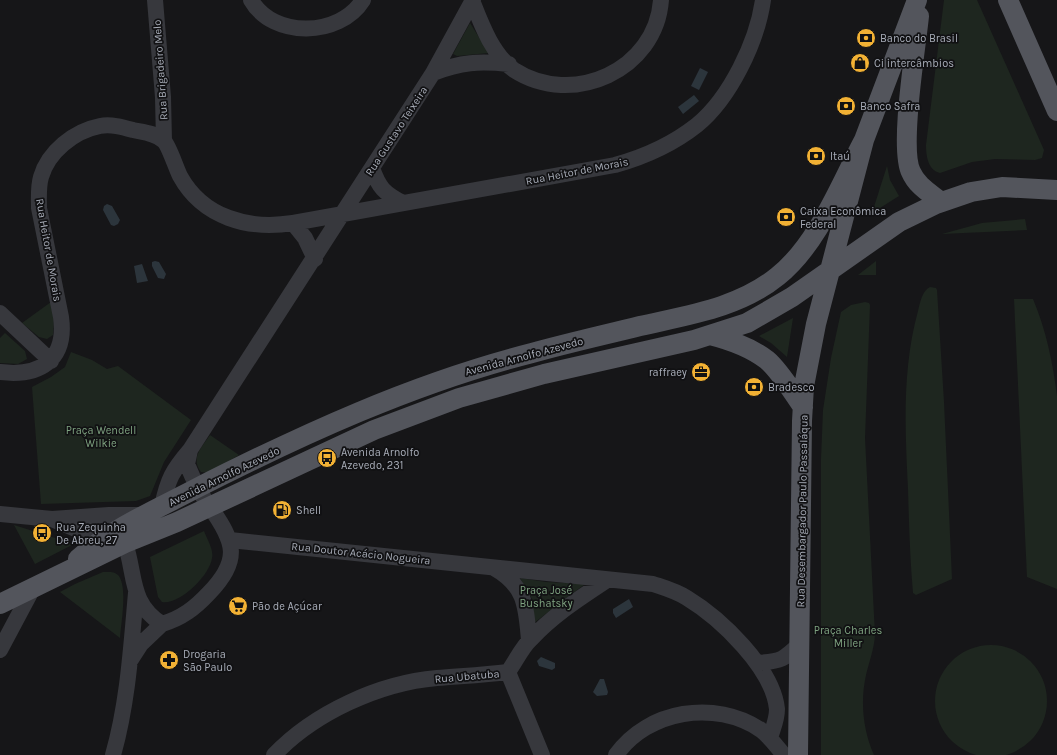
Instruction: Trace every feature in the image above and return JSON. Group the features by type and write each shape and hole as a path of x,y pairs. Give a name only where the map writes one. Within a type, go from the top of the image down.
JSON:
{"main road":[{"path":"830,269 864,140 917,0"},
{"path":"921,0 910,90 906,146 910,172 921,188 941,202"},
{"path":"1008,0 1057,111"},
{"name":"Avenida Arnolfo Azevedo","path":"65,572 93,545 144,515 265,454 399,395 489,364 696,314 733,302 778,276 796,259 813,237 864,140"},
{"path":"1036,188 1057,174"},
{"path":"830,269 899,222 941,202 971,192 1002,187 1057,190"},
{"name":"Avenida Arnolfo Azevedo","path":"65,572 98,558 125,543 210,507 374,430 459,398 544,374 710,335 747,323 792,297 830,269"},
{"name":"Rua Desembargador Paulo Passaláqua","path":"794,754 801,643 804,386 816,324 830,269"},
{"path":"710,335 731,341 755,352 768,361 803,407"},
{"path":"0,604 65,572"}],"street":[{"name":"Rua Brigadeiro Melo","path":"155,0 163,97 164,141"},
{"path":"251,0 254,5 273,20 292,27 306,29 321,28 342,20 363,0"},
{"path":"473,1 482,24 498,55 514,69 530,77 555,85 580,85 610,76 640,53 652,34 660,13 661,0"},
{"name":"Rua Heitor de Morais","path":"51,361 60,345 63,329 39,208 41,177 50,157 74,137 100,126 114,126 151,134 164,141 187,186 207,206 223,216 247,224 264,226 293,223 615,165 670,144 698,124 716,105 735,76 748,52 763,0"},
{"name":"Rua Gustavo Teixeira","path":"162,506 168,480 176,467 190,450 433,73 473,1"},
{"path":"433,73 452,66 479,61 509,64"},
{"path":"372,168 376,181 382,190 386,194 403,203"},
{"path":"293,223 305,238 314,259"},
{"path":"0,313 51,361 29,372 13,374 0,372"},
{"path":"129,662 141,644 162,624 183,616 197,606 217,585 229,566 232,554 230,540 187,464 190,450"},
{"path":"0,514 52,519 109,515 144,515"},
{"path":"52,519 85,532 107,536 125,543 136,594 122,724 113,755"},
{"name":"Rua Doutor Acácio Nogueira","path":"230,540 491,566 607,580"},
{"name":"Rua Doutor Acácio Nogueira","path":"491,566 503,573 514,583 524,598 529,640"},
{"path":"607,580 653,584 686,597 708,612 758,663 768,681 776,702 776,720 770,738"},
{"name":"Rua Ubatuba","path":"274,755 288,740 315,722 334,710 363,697 415,682 508,672 520,656 529,640 560,611 607,580"},
{"path":"0,650 33,588"},
{"path":"136,594 152,618 162,624"},
{"path":"758,663 777,662 784,658 801,643"},
{"path":"508,672 542,755"},
{"path":"616,755 636,734 652,724 688,712 718,714 737,719 761,731 794,754"}],"green space":[{"path":"944,0 977,0 1044,150 1042,158 1035,160 995,159 972,162 940,173 930,166 926,154 926,145"},
{"path":"470,23 489,53 457,56 453,54"},
{"path":"887,166 890,180 899,196 872,213"},
{"path":"1025,219 1027,230 942,234 982,223"},
{"path":"876,261 876,275 858,275"},
{"path":"930,287 936,288 937,290 952,579 916,595 913,593 910,554 906,444 907,377 909,355 920,304 925,291"},
{"path":"1014,299 1033,299 1038,311 1051,359 1057,396 1057,589 1027,577"},
{"path":"51,302 54,321 53,335 47,339 39,337 22,323"},
{"name":"Praça Charles Miller","path":"865,302 869,303 870,305 865,438 875,635 873,651 864,685 863,706 867,736 874,755 821,755 821,459 823,410 831,358 841,312 851,305"},
{"path":"793,318 787,357 771,343 759,336"},
{"path":"5,333 25,351 27,359 18,364 0,363 0,338"},
{"name":"Praça Wendell Wilkie","path":"71,352 92,360 107,369 118,366 191,420 164,462 150,496 136,501 41,504 32,387 51,377 65,367"},
{"path":"210,435 239,455 209,473 201,472 198,467 197,457"},
{"path":"14,525 74,544 35,564"},
{"path":"204,531 211,548 212,555 210,565 206,572 193,588 185,594 169,602 162,602 158,597 150,557"},
{"path":"103,572 111,572 118,575 123,587 120,638 60,592"},
{"name":"Praça José Bushatsky","path":"520,578 546,582 585,584 534,623 532,599"},
{"path":"991,645 1013,649 1031,661 1043,679 1047,701 1043,723 1031,741 1013,753 991,757 969,753 951,741 939,723 935,701 939,679 951,661 969,649"}],"shaded area":[{"path":"700,68 708,72 699,90 691,86"},
{"path":"694,95 699,101 683,114 678,107"},
{"path":"107,204 112,206 120,220 118,224 114,226 111,225 103,210 104,206"},
{"path":"152,262 159,262 166,274 164,279 158,278 152,266"},
{"path":"142,264 148,281 137,283 134,266"},
{"path":"629,599 633,607 616,618 613,613 613,609"},
{"path":"541,657 555,663 555,668 552,670 539,666 537,661"},
{"path":"600,679 604,679 608,692 607,695 597,696 593,692"}],"place":[{"name":"Banco do Brasil","path":"866,38"},
{"name":"Ci intercâmbios","path":"860,63"},
{"name":"Banco Safra","path":"846,106"},
{"name":"Itaú","path":"816,156"},
{"name":"Caixa Econômica Federal","path":"786,217"},
{"name":"raffraey","path":"701,372"},
{"name":"Bradesco","path":"754,387"},
{"name":"Avenida Arnolfo Azevedo, 231","path":"327,458"},
{"name":"Shell","path":"282,510"},
{"name":"Rua Zequinha De Abreu, 27","path":"42,533"},
{"name":"Pão de Açúcar","path":"238,606"},
{"name":"Drogaria São Paulo","path":"169,660"}]}
